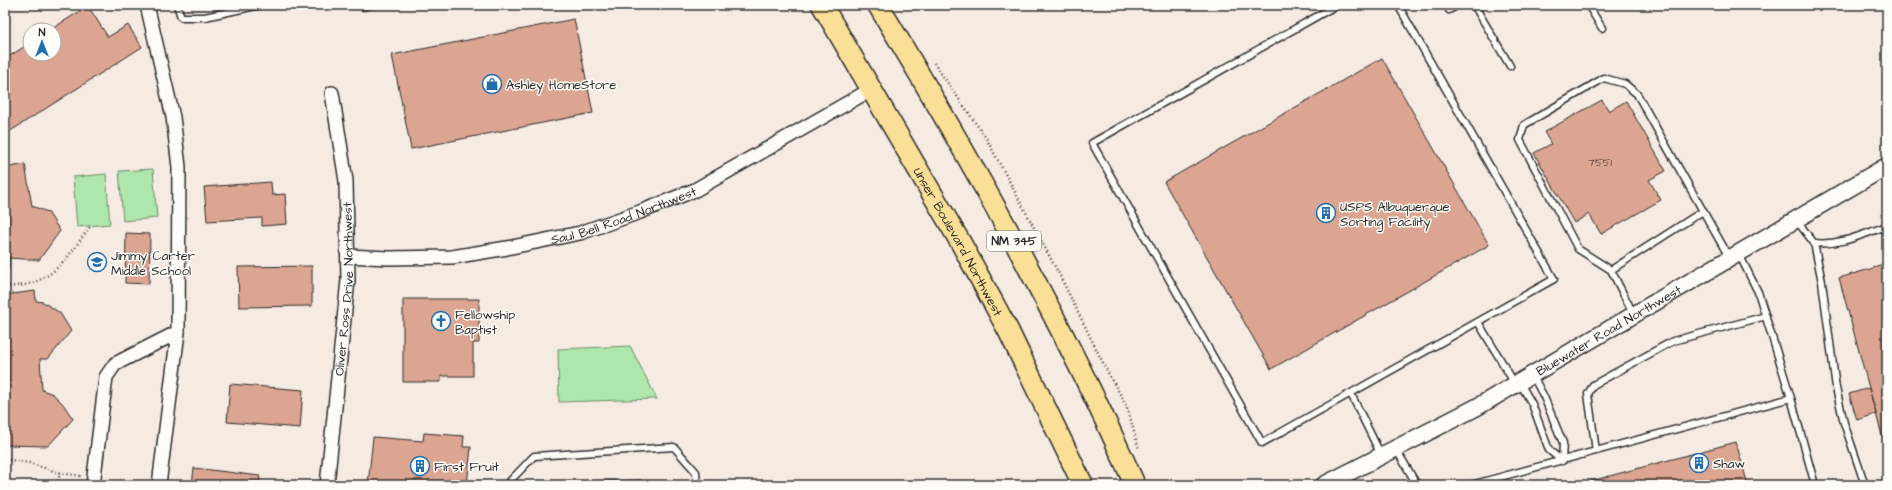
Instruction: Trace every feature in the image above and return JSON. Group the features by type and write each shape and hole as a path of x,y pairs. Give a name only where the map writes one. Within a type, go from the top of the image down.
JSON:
{"main road":[{"name":"Unser Boulevard Northwest","path":"822,5 962,245 1008,330 1083,485"},
{"name":"NM 345","path":"878,5 953,130 1051,308 1135,485"}],"street":[{"path":"147,5 173,117 179,166 178,332 159,485"},
{"name":"Saul Bell Road Northwest","path":"348,256 388,258 452,258 580,233 640,212 695,190 872,89"},
{"name":"Oliver Ross Drive Northwest","path":"328,485 348,280 346,181 332,93"},
{"name":"Bluewater Road Northwest","path":"1325,485 1477,407 1887,166"},
{"path":"92,485 106,377 115,364 178,332"}],"lane":[{"path":"177,5 181,17 204,17 260,5"},
{"path":"1337,5 1092,143 1262,444 1554,280 1398,5"},
{"path":"1446,5 1449,10 1458,5"},
{"path":"1474,5 1510,66"},
{"path":"1588,5 1602,28"},
{"path":"1634,315 1611,270 1578,249 1520,140 1524,125 1604,78 1625,84 1637,94 1703,211 1758,292 1791,398 1815,485"},
{"path":"1611,270 1703,211"},
{"path":"1796,219 1814,243 1822,282 1836,388 1850,442 1865,485"},
{"path":"1814,243 1825,244 1845,241 1887,226"},
{"path":"1596,451 1588,394 1593,385 1673,341 1766,316"},
{"path":"1478,322 1522,380 1549,450 1562,461"},
{"path":"1522,380 1544,397 1563,443 1562,461"},
{"path":"1351,394 1381,456"},
{"path":"1471,485 1791,398"},
{"path":"510,485 510,481 534,456 674,447 696,472 697,485"},
{"path":"1396,449 1417,485"}],"path":[{"path":"931,59 986,138 1058,272 1129,414 1141,455"},
{"path":"5,286 16,287 41,280 60,267 91,225"},
{"path":"1887,238 1887,243"},
{"path":"5,459 29,463 60,473 82,476"},
{"path":"57,485 60,473"}],"green space":[{"path":"153,169 157,218 123,221 119,171"},
{"path":"106,174 110,224 77,227 73,177"},
{"path":"630,346 657,399 559,402 558,349"}],"building":[{"path":"360,5 389,5 362,11"},
{"path":"88,6 108,37 128,25 142,47 9,132 5,126 5,59 22,48 22,62 62,62 62,22"},
{"name":"Ashley HomeStore","path":"574,19 593,113 411,149 392,55"},
{"name":"USPS Albuquerque Sorting Facility","path":"1382,58 1489,245 1271,369 1164,182"},
{"path":"1602,100 1609,111 1626,101 1666,171 1649,180 1661,200 1601,234 1589,214 1574,223 1534,153 1551,144 1544,132"},
{"path":"25,164 32,206 48,212 60,231 39,260 9,258 9,269 5,269 5,168"},
{"path":"271,182 272,195 285,194 287,224 262,226 262,218 207,221 204,187"},
{"path":"126,233 150,234 149,284 125,283"},
{"path":"1887,264 1887,454 1839,278"},
{"path":"312,266 312,306 239,307 238,267"},
{"path":"35,291 36,301 43,302 60,313 71,331 48,359 40,359 42,390 53,394 63,404 73,419 48,446 5,445 5,295"},
{"name":"Fellowship Baptist","path":"403,299 479,299 479,343 473,343 473,376 441,376 441,382 403,382"},
{"path":"230,384 303,390 300,428 227,422"},
{"path":"1869,388 1876,414 1857,420 1849,394"},
{"name":"First Fruit","path":"424,433 464,436 463,447 471,447 467,485 368,485 373,437 423,441"},
{"name":"Shaw","path":"1736,442 1748,485 1576,485"},
{"path":"194,468 260,476 259,485 192,485"},
{"path":"641,480 641,485 541,485 541,483"}],"place":[{"name":"Ashley HomeStore","path":"492,84"},
{"name":"USPS Albuquerque Sorting Facility","path":"1326,213"},
{"name":"Jimmy Carter Middle School","path":"97,262"},
{"name":"Fellowship Baptist","path":"441,321"},
{"name":"Shaw","path":"1699,463"},
{"name":"First Fruit","path":"420,466"}]}
